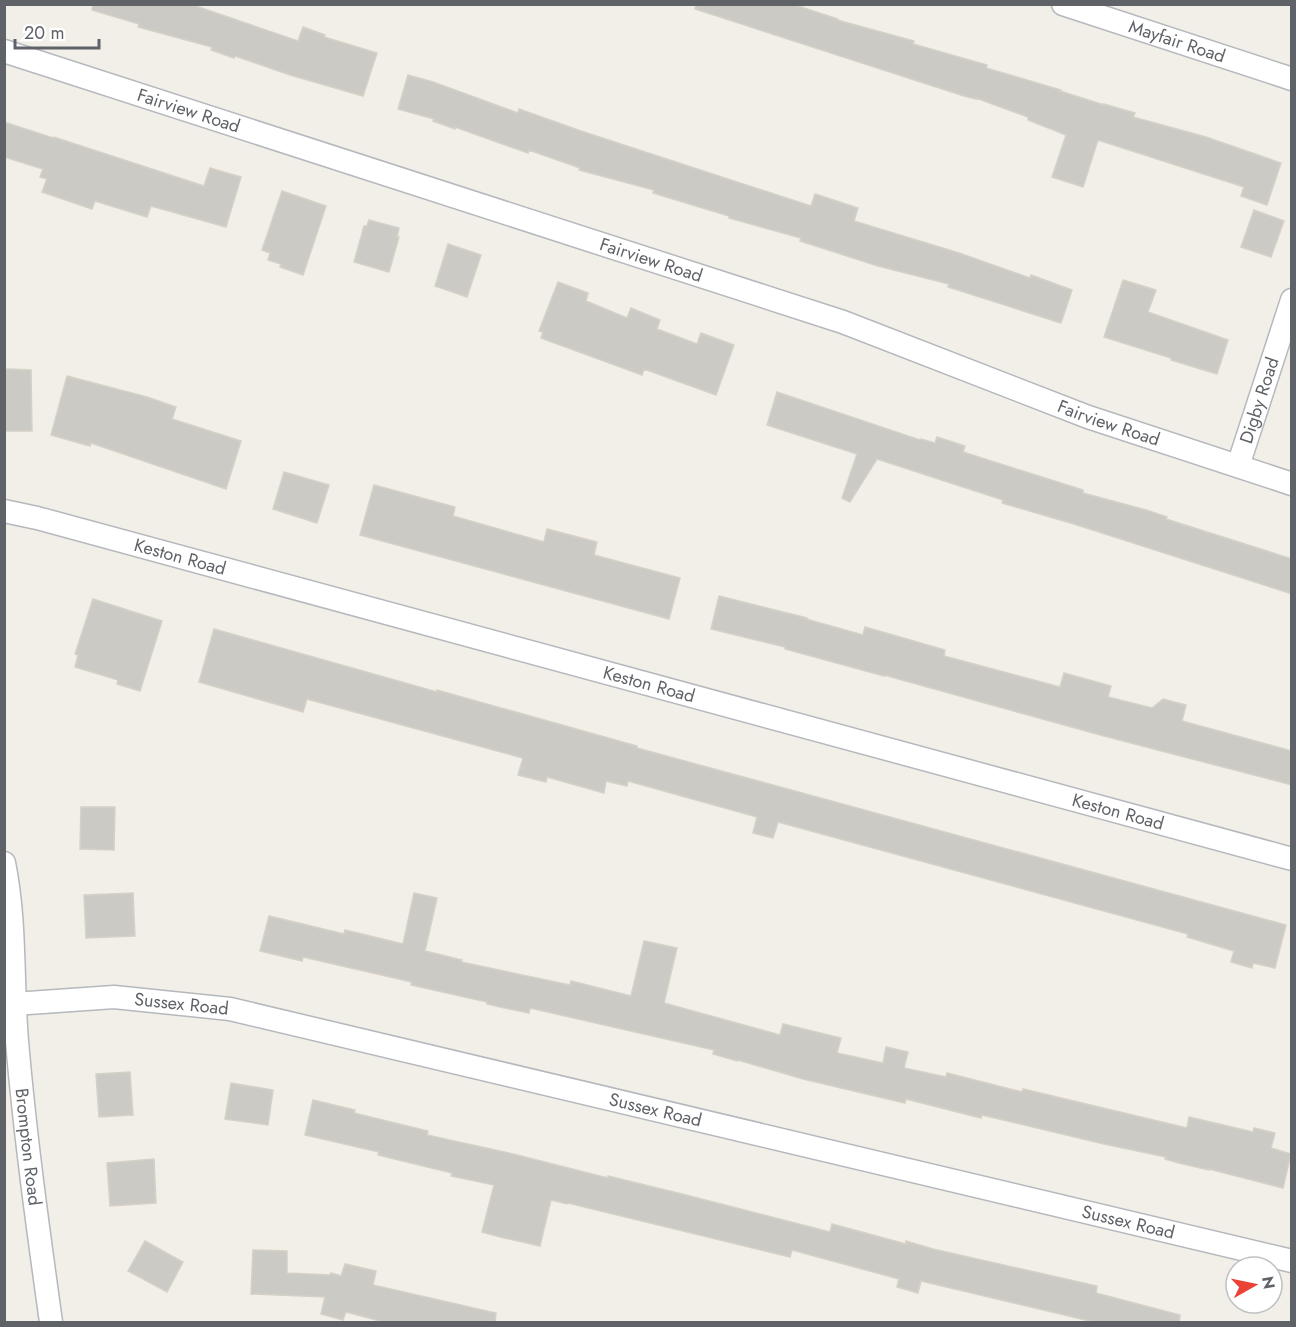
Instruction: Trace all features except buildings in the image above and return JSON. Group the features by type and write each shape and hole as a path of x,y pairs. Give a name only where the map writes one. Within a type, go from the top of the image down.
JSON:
{"street":[{"name":"Mayfair Road","path":"1063,4 1292,79"},
{"name":"Fairview Road","path":"4,51 843,322 1088,417 1292,484"},
{"name":"Digby Road","path":"1238,466 1292,300"},
{"name":"Keston Road","path":"4,512 37,518 1292,859"},
{"name":"Brompton Road","path":"4,863 11,922 14,1004 26,1138 51,1323"},
{"name":"Sussex Road","path":"14,1004 114,997 231,1009 1292,1261"}]}
